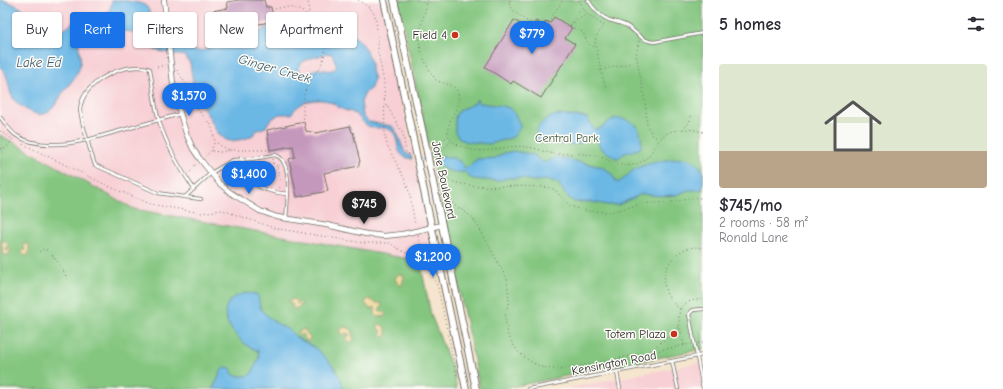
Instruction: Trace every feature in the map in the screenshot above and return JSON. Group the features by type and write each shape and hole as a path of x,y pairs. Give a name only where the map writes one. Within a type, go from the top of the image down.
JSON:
{"main road":[{"name":"Jorie Boulevard","path":"384,0 414,154 418,163 466,389"},
{"name":"Jorie Boulevard","path":"394,0 430,152 442,225 476,389"}],"street":[{"path":"164,0 166,12"},
{"path":"169,48 174,93 193,149 211,173 231,193 244,202 260,211 286,219 327,225 366,234 384,236 417,231 442,225"}],"lane":[{"path":"588,0 601,15 608,20 628,27 644,40 654,42 703,33"},
{"path":"194,189 175,160 167,144 159,120 150,69 147,67 134,67 119,70 90,88 83,100 80,110 87,140 96,165 158,193 201,199"},
{"path":"0,117 16,135 42,144 65,144 87,140 180,114"},
{"path":"185,197 211,173 233,160 272,155 279,156 285,163 288,181 286,219"},
{"path":"241,158 251,179 260,188 270,192 288,194"},
{"path":"703,309 693,310 689,314 703,389"},
{"name":"Kensington Road","path":"528,389 703,355"},
{"path":"672,361 678,389"},
{"path":"617,372 620,389"},
{"path":"554,384 555,389"}],"path":[{"path":"308,0 308,12"},
{"path":"358,0 370,8 375,15 378,36 378,52 384,82 385,130 387,145 406,182 410,195 426,266 438,288 457,377"},
{"path":"427,0 420,32 423,57 436,80 453,86 459,96 459,102 450,121 449,135 456,144 474,150 489,151 513,146 521,146 549,153 600,156 615,164 628,166 635,165 646,159 660,140 669,132 681,130 703,132"},
{"path":"510,0 509,3 513,10 519,16 534,25"},
{"path":"548,22 563,0"},
{"path":"578,0 587,14 604,26 595,39 600,70 606,88"},
{"path":"570,26 582,6"},
{"path":"271,10 285,7 303,12"},
{"path":"570,26 587,14"},
{"path":"570,26 581,31 588,44 596,47"},
{"path":"640,38 637,48 637,62 645,100 647,125 652,135 660,140"},
{"path":"304,122 303,97 308,83 319,68 324,56 325,48"},
{"path":"600,70 637,62"},
{"path":"157,67 167,65"},
{"path":"177,69 193,96 198,110 210,125 215,141 221,146 230,150"},
{"path":"385,104 403,134 406,153 414,154"},
{"path":"681,130 685,128 692,114"},
{"path":"0,131 13,139"},
{"path":"0,150 7,147 16,135"},
{"path":"430,152 439,142 449,135"},
{"path":"431,161 452,140"},
{"path":"204,156 211,151 215,141"},
{"path":"19,142 108,186 150,204 201,213 222,210 274,228 363,243 390,243 414,257 424,259"},
{"path":"211,151 269,150 272,155 273,163"},
{"path":"190,172 198,161"},
{"path":"246,168 260,162 271,162 278,166 280,178 279,188 277,190"},
{"path":"278,166 285,163"},
{"path":"436,169 453,204 472,217 507,279 509,299 505,318 508,335 517,351 528,360 541,367 555,369 568,368 703,342"},
{"path":"438,174 443,178 459,184 551,188 555,190 570,206 586,212 610,212 646,203 666,203 694,198 703,198"},
{"path":"680,309 672,302 666,293 664,282 666,271 670,261 678,253 688,248 703,248"},
{"path":"38,252 44,249 48,250 66,274 68,281"},
{"path":"650,352 680,325"}],"shaded area":[{"path":"0,0 381,0 435,258 420,261 134,209 0,135"},
{"path":"703,362 703,389 564,389"}],"green space":[{"name":"Central Park","path":"398,0 703,0 703,349 501,389 480,389"},
{"path":"0,135 134,209 420,261 431,315 454,373 457,389 0,389"}],"sand":[{"path":"4,240 8,244 6,250 8,251 9,248 11,250 8,255 4,255 2,251 3,248 1,245"},
{"path":"23,244 29,244 29,254 26,256 22,253 22,251 25,250"},
{"path":"398,274 404,276 402,285 399,285 395,279"},
{"path":"293,299 297,304 299,302 301,303 301,305 293,309 293,305 288,302"},
{"path":"369,299 376,303 381,303 382,305 379,310 386,313 385,316 375,316 375,307 370,309 365,303"},
{"path":"380,324 385,327 387,334 384,337 381,335 382,331 378,329 378,325"},
{"path":"344,327 349,328 353,332 352,336 354,339 351,343 345,338 349,336 349,334 347,333 343,335 340,330"},
{"path":"304,329 310,338 309,341 303,338 303,333 299,336 297,333"}],"water":[{"name":"Lake Ed","path":"0,0 16,5 29,12 12,12 12,48 62,48 62,30 70,24 70,48 79,48 81,61 80,66 77,74 52,109 48,112 44,114 35,114 15,101 11,94 7,77 0,67"},
{"path":"112,0 140,3 149,10 150,12 133,12 133,33 125,31 125,12 108,12"},
{"path":"264,28 266,28 266,48 357,48 357,38 362,43 371,62 371,71 374,79 371,88 365,93 361,102 363,116 369,122 392,126 397,133 405,153 411,156 412,159 402,155 398,148 395,135 389,129 368,126 353,113 342,109 331,102 323,100 303,103 291,114 279,114 269,121 266,127 257,130 253,135 245,139 231,141 226,140 217,132 195,95 190,63 185,56 155,50 153,48 188,48 200,51 209,48 258,48 258,32 264,31","holes":["326,53 332,54 337,66 331,70 315,69 308,75 301,76 299,70 303,62"]},
{"path":"477,99 479,103 509,108 515,114 520,128 514,136 490,144 468,142 460,139 455,132 455,118 457,113 475,103"},
{"path":"557,115 587,118 594,129 602,127 613,119 623,119 636,125 642,145 639,149 616,158 600,148 596,136 590,137 578,144 552,144 537,140 536,135 538,127 541,123"},
{"path":"514,151 534,155 542,162 557,157 602,167 611,173 617,183 623,180 634,169 642,166 664,160 680,158 687,159 695,162 703,171 703,188 699,190 689,190 676,195 662,196 642,194 618,205 592,202 574,202 566,195 558,183 549,180 532,181 522,178 508,178 497,181 473,179 465,172 452,172 446,170 435,163 434,160 442,157 451,157 461,162 465,168 467,168 477,159 495,158 504,153"},
{"path":"246,293 256,294 258,296 262,311 273,321 290,331 297,338 314,347 322,354 334,367 341,379 344,389 213,389 225,367 231,368 233,374 236,376 248,376 252,373 259,358 258,351 237,337 228,322 226,315 226,308 229,302"}],"building":[{"path":"239,0 264,0 266,7 271,7 272,12 266,12 266,23 258,24 258,12 207,12 228,8 227,2"},
{"path":"554,17 572,28 565,38 575,44 541,98 513,81 511,84 485,67 514,20 530,30 536,21 543,26 546,21 550,23"},
{"path":"304,122 306,131 316,133 350,126 353,132 360,162 359,166 324,173 328,191 297,197 289,159 295,157 293,146 270,150 267,130"}],"waterway":[{"name":"Ginger Creek","path":"419,159 427,160"}],"place":[{"name":"Field 4","path":"455,35"},
{"name":"Totem Plaza","path":"674,334"}]}
